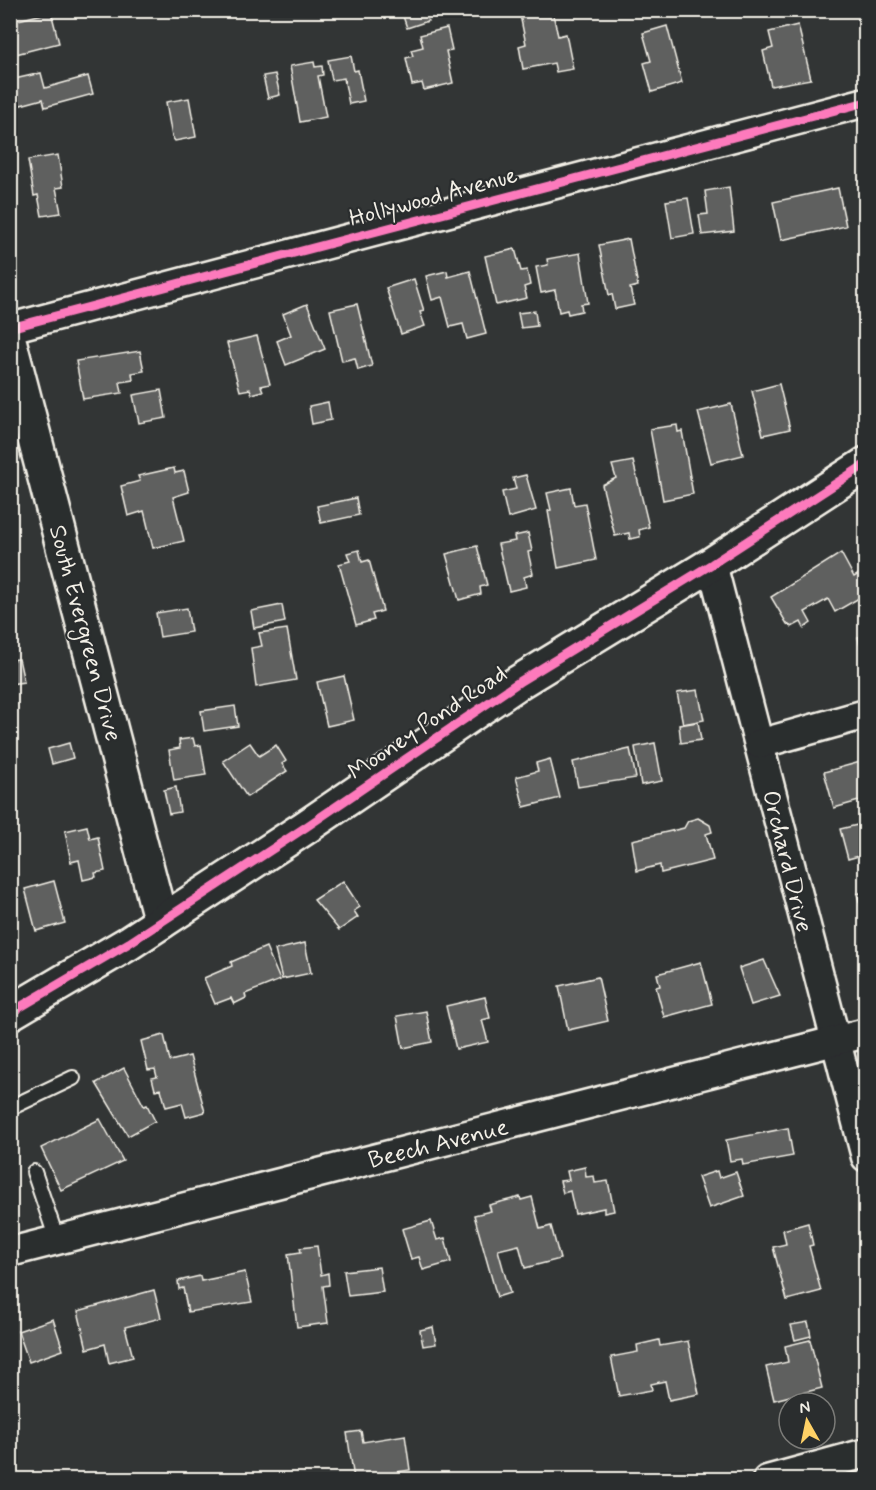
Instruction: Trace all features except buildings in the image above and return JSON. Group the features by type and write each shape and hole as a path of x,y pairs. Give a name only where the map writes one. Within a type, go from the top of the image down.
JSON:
{"street":[{"name":"Hollywood Avenue","path":"10,328 866,102"},
{"name":"South Evergreen Drive","path":"10,344 161,922"},
{"name":"Mooney Pond Road","path":"10,1012 161,922 519,682 712,564 866,464"},
{"name":"Orchard Drive","path":"712,564 834,1042 866,1157"},
{"path":"759,744 866,714"},
{"name":"Beech Avenue","path":"10,1252 866,1033"},
{"path":"767,1479 866,1453"}],"lane":[{"path":"10,1108 73,1078"},
{"path":"34,1172 57,1240"}],"cycle path":[{"path":"10,328 866,102"},
{"path":"10,1013 129,943 306,827 519,682 712,564 866,464"}]}
